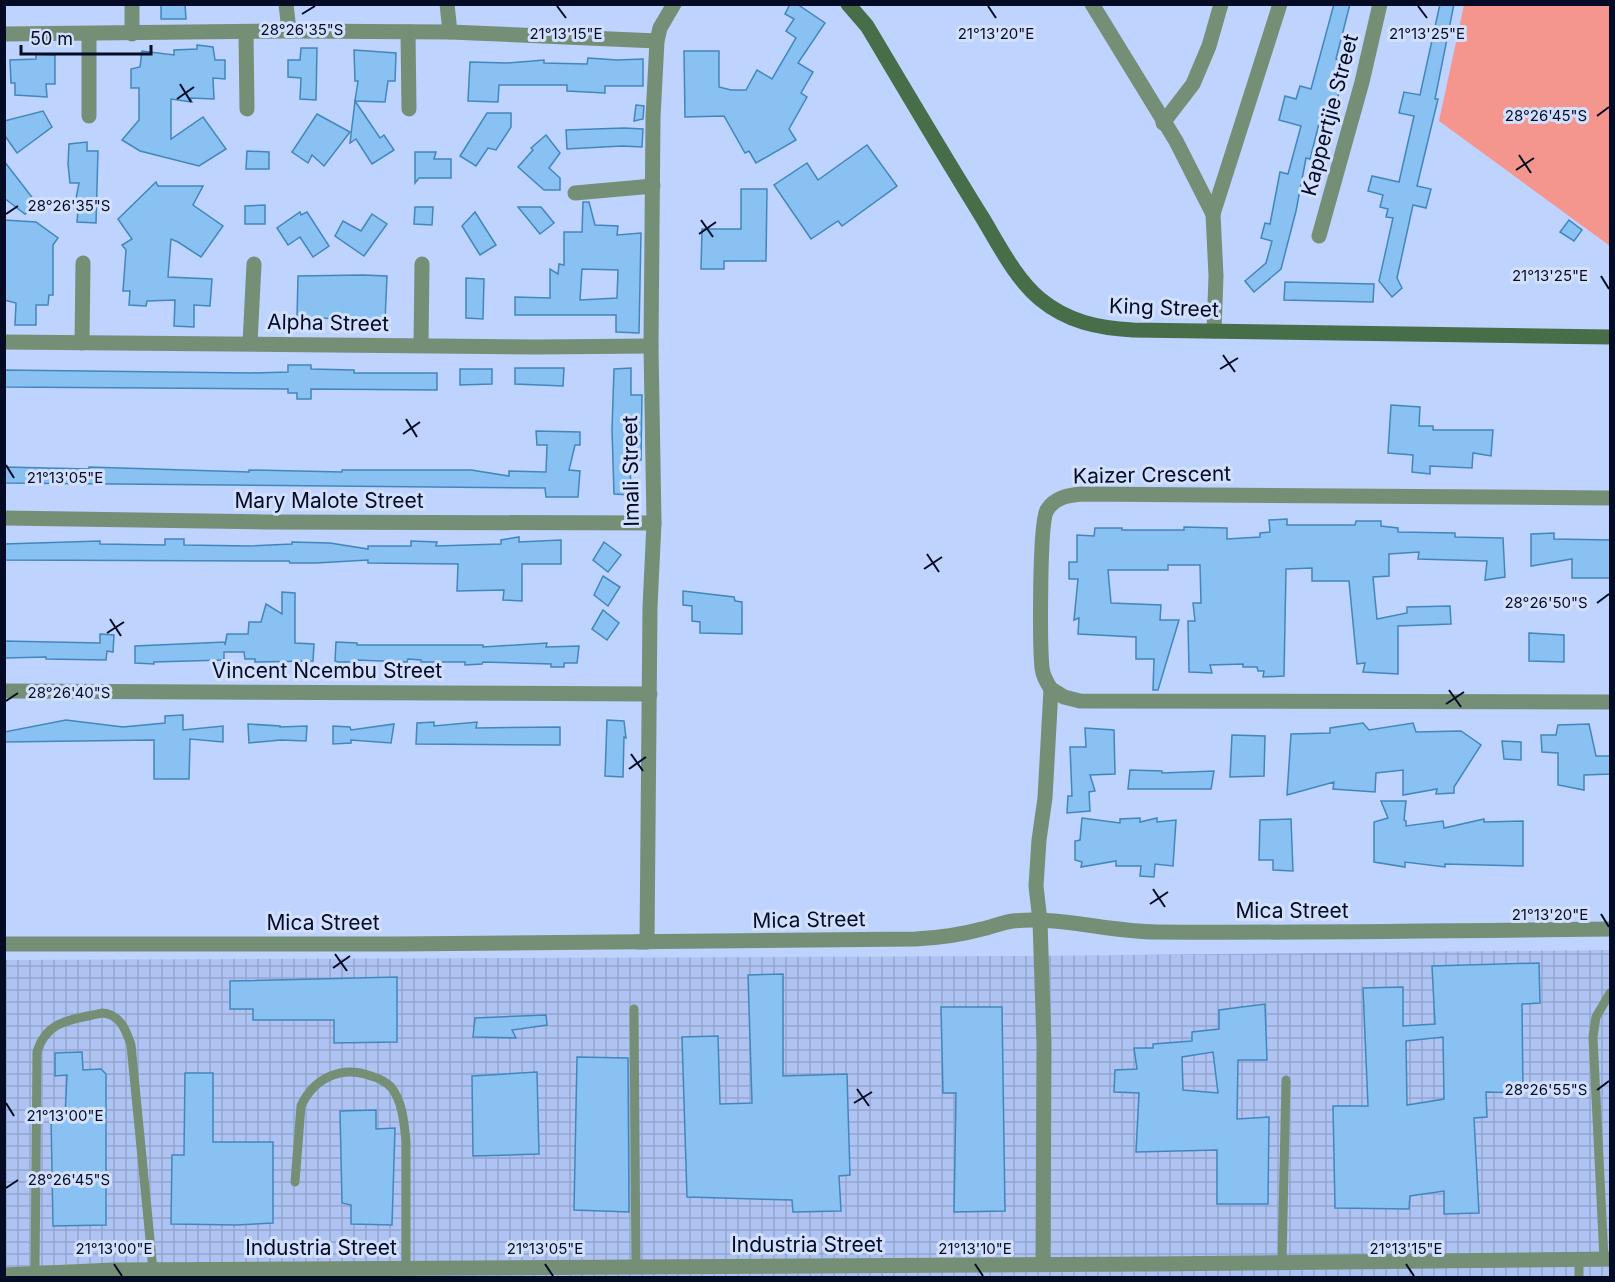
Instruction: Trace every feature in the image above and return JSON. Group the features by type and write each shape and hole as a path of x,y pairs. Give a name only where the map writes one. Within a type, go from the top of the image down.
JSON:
{"street":[{"path":"132,4 132,34"},
{"path":"286,4 289,31"},
{"path":"447,4 450,32"},
{"name":"Imali Street","path":"646,942 650,607 654,523 651,346 653,117 657,41 660,28 674,4"},
{"name":"King Street","path":"848,4 867,26 1004,254 1032,292 1058,311 1091,326 1133,330 1611,338"},
{"path":"1092,4 1192,170 1213,214"},
{"path":"1163,123 1193,84 1209,46 1221,4"},
{"path":"1214,331 1216,276 1213,214 1280,4"},
{"name":"Kappertjie Street","path":"1319,236 1362,82 1380,4"},
{"path":"408,32 409,109"},
{"path":"4,34 450,32 657,41"},
{"path":"246,33 247,109"},
{"path":"88,116 89,34"},
{"path":"575,193 653,186"},
{"path":"82,343 83,263"},
{"path":"250,343 254,264"},
{"path":"421,345 422,264"},
{"name":"Alpha Street","path":"4,342 651,346"},
{"name":"Kaizer Crescent","path":"1051,690 1042,668 1042,525 1045,512 1051,504 1065,496 1095,494 1611,498"},
{"name":"Mary Malote Street","path":"4,518 277,522 654,523"},
{"path":"1043,1263 1044,1044 1040,921 1036,899 1051,690 1064,697 1080,701 1611,702"},
{"name":"Vincent Ncembu Street","path":"4,692 650,694"},
{"name":"Mica Street","path":"4,944 915,939 958,935 1011,921 1040,921 1154,932 1611,929"},
{"name":"Industria Street","path":"4,1275 153,1270 226,1273 406,1268 496,1273 636,1267 879,1272 1043,1263 1607,1258"}],"lane":[{"path":"1607,1258 1592,1049 1596,1017 1611,993"},
{"path":"634,1009 636,1267"},
{"path":"35,1273 37,1052 41,1040 54,1026 106,1013 118,1020 131,1045 153,1270"},
{"path":"295,1182 301,1106 306,1095 314,1086 325,1078 342,1071 362,1073 385,1083 391,1088 398,1101 406,1141 406,1268"},
{"path":"1282,1262 1286,1080"},
{"path":"1579,1259 1579,1278"}],"shaded area":[{"path":"1464,5 1610,5 1610,246 1439,121"},
{"path":"1610,950 1610,1277 5,1277 4,960 1025,956"}],"building":[{"path":"161,4 185,4 186,19 161,19"},
{"path":"790,4 797,4 825,23 798,63 813,72 801,93 807,97 789,129 796,140 756,163 749,151 745,153 724,116 685,117 684,51 719,51 719,87 746,90 757,70 772,79 796,38 786,31 794,19 785,14"},
{"path":"1334,4 1350,4 1336,59 1347,62 1332,119 1321,116 1310,159 1306,158 1296,211 1281,269 1254,292 1245,281 1266,263 1272,241 1261,238 1265,223 1270,224 1280,172 1288,174 1301,126 1279,120 1285,96 1296,99 1300,86 1311,89"},
{"path":"1440,4 1454,4 1435,99 1438,99 1417,186 1431,189 1426,208 1413,205 1397,278 1402,288 1392,297 1379,281 1393,218 1386,217 1388,209 1380,207 1383,195 1368,191 1372,176 1399,182 1414,116 1399,113 1404,92 1420,95"},
{"path":"197,45 213,47 215,60 225,60 225,79 213,78 214,99 190,98 192,102 171,99 171,139 203,117 226,149 199,166 140,151 122,140 139,120 139,88 131,88 131,69 140,67 142,51 174,55 174,50 197,49"},
{"path":"301,48 317,48 316,100 300,99 301,78 288,77 288,60 300,60"},
{"path":"354,50 396,53 395,81 388,81 385,102 355,101 358,81 355,81"},
{"path":"36,54 55,55 55,84 46,84 47,97 15,95 15,83 11,83 10,60 36,59"},
{"path":"588,58 643,59 643,86 605,86 605,93 567,91 567,85 499,85 498,102 468,101 470,62 507,63 544,60 544,63 587,64"},
{"path":"355,101 380,138 384,135 394,150 372,164 356,139 350,143"},
{"path":"636,105 644,106 643,119 634,121"},
{"path":"43,111 52,127 17,153 5,136 4,121"},
{"path":"487,113 511,113 511,127 496,150 488,148 476,166 460,156"},
{"path":"317,114 350,132 324,166 312,155 308,163 292,152"},
{"path":"643,129 642,147 567,149 566,130"},
{"path":"546,135 560,153 549,168 560,178 560,190 544,190 518,167 533,150 531,148"},
{"path":"87,142 87,151 98,151 96,223 77,222 78,210 74,209 79,183 70,183 69,144"},
{"path":"867,145 897,186 842,226 838,221 811,239 774,185 807,163 818,180"},
{"path":"247,151 269,152 269,169 246,169"},
{"path":"415,152 436,152 434,159 451,159 451,178 419,178 415,183"},
{"path":"4,161 38,205 25,214 4,198"},
{"path":"156,182 158,186 203,186 193,205 223,226 201,257 171,239 168,277 212,279 210,306 194,305 194,327 174,326 175,300 147,301 146,306 129,305 130,291 123,291 126,250 122,245 132,239 118,219"},
{"path":"741,189 767,189 766,261 724,261 724,269 701,269 702,229 741,229"},
{"path":"583,202 589,202 595,225 618,226 617,235 641,233 639,333 616,332 616,315 515,315 515,297 550,298 550,269 558,274 559,264 564,265 564,232 582,232","holes":["582,269 618,270 617,298 580,300"]},
{"path":"265,205 265,224 245,224 245,206"},
{"path":"415,207 433,207 432,225 414,224"},
{"path":"518,207 541,207 554,223 540,234"},
{"path":"300,212 301,215 307,212 329,246 313,257 300,237 288,245 277,228"},
{"path":"475,212 496,245 480,255 462,226"},
{"path":"372,214 387,224 364,256 335,236 343,221 361,231"},
{"path":"4,220 36,222 58,238 53,245 53,295 49,295 48,305 36,305 36,325 15,325 16,303 4,300"},
{"path":"1569,220 1582,230 1574,241 1560,232"},
{"path":"298,276 387,276 385,321 297,317"},
{"path":"466,278 484,279 483,319 466,318"},
{"path":"1285,282 1374,284 1373,302 1284,300"},
{"path":"288,365 311,365 311,369 354,370 354,373 437,373 437,390 311,389 311,399 297,399 297,393 288,393 288,389 4,387 4,370 250,373 288,372"},
{"path":"515,368 564,368 563,386 515,384"},
{"path":"631,368 631,395 642,395 641,460 630,460 631,495 614,494 612,430 614,369"},
{"path":"460,369 492,369 492,384 460,385"},
{"path":"1391,405 1420,407 1419,426 1433,426 1433,430 1493,430 1491,456 1473,453 1472,468 1430,466 1430,474 1412,472 1413,455 1388,453"},
{"path":"536,431 580,432 580,445 575,445 569,470 580,471 578,497 546,497 545,488 5,483 5,467 249,472 249,470 342,472 342,470 471,470 509,476 509,471 546,472 547,445 537,445"},
{"path":"1287,519 1287,525 1355,525 1356,521 1381,521 1381,526 1398,528 1398,532 1455,533 1455,537 1503,538 1505,577 1485,580 1487,561 1418,559 1419,552 1389,554 1389,576 1373,577 1377,619 1407,613 1407,607 1450,606 1451,624 1398,626 1398,674 1363,672 1365,663 1357,664 1349,581 1312,581 1312,568 1286,569 1284,676 1263,677 1264,671 1258,671 1257,667 1243,667 1243,664 1210,665 1212,673 1189,672 1188,621 1195,621 1193,603 1201,603 1200,565 1168,565 1168,570 1108,570 1111,603 1161,605 1160,620 1179,620 1158,690 1153,690 1154,659 1136,659 1136,637 1078,634 1079,618 1074,620 1078,579 1069,579 1069,562 1077,562 1077,535 1094,536 1095,528 1184,530 1184,527 1227,528 1227,539 1260,537 1260,533 1270,532 1269,520"},
{"path":"1554,533 1554,539 1611,540 1611,578 1572,578 1572,559 1531,566 1531,534"},
{"path":"519,537 519,542 561,540 561,564 522,564 522,601 503,600 504,590 457,591 458,564 368,563 368,560 290,563 289,561 4,560 4,544 100,541 100,544 165,545 165,539 184,539 184,545 249,546 292,544 292,542 330,543 368,549 368,546 411,546 411,541 437,542 436,546 501,544 501,540"},
{"path":"604,542 621,555 608,572 593,560"},
{"path":"603,576 620,587 608,606 594,595"},
{"path":"683,591 734,597 735,601 742,602 742,634 700,633 700,622 692,621 692,606 683,605"},
{"path":"282,592 295,593 295,643 314,644 313,661 255,662 255,659 245,659 244,652 224,652 224,660 135,663 135,646 225,642 225,645 227,634 248,634 249,622 261,622 266,604 282,614"},
{"path":"603,610 619,623 607,640 592,629"},
{"path":"1529,633 1564,635 1564,662 1529,661"},
{"path":"100,634 114,635 113,652 107,651 106,660 46,659 46,657 4,658 4,641 100,643"},
{"path":"336,642 357,643 357,645 483,645 483,647 547,643 546,647 579,646 577,663 564,663 564,667 551,667 551,664 483,662 482,664 465,665 465,662 421,662 421,660 408,659 407,662 357,660 357,662 338,662 335,661"},
{"path":"183,715 183,730 223,726 223,742 190,739 189,779 154,779 154,740 4,742 4,732 66,720 123,727 165,723 165,716"},
{"path":"607,720 624,721 626,738 624,737 623,777 605,776"},
{"path":"434,722 434,726 477,722 476,728 560,727 560,745 416,744 417,723"},
{"path":"1363,723 1369,730 1413,723 1416,732 1461,731 1481,745 1454,787 1454,793 1436,794 1437,789 1403,795 1403,770 1376,773 1375,792 1333,789 1334,782 1287,795 1291,734 1330,733 1330,728"},
{"path":"248,724 280,727 307,726 306,741 281,740 249,743"},
{"path":"394,724 391,743 351,740 351,743 333,744 333,726 350,727 351,730"},
{"path":"1589,724 1596,756 1611,756 1611,774 1584,775 1584,790 1558,785 1558,753 1542,752 1541,735 1556,735 1558,725"},
{"path":"1085,728 1114,730 1115,774 1090,775 1095,791 1089,792 1090,811 1067,813 1068,796 1072,796 1070,747 1086,747"},
{"path":"1232,735 1265,736 1264,776 1230,777"},
{"path":"1502,741 1521,742 1521,760 1504,759"},
{"path":"1130,770 1162,771 1162,773 1214,771 1211,789 1128,789"},
{"path":"1381,801 1406,801 1404,820 1406,826 1443,821 1444,828 1484,819 1484,822 1523,821 1523,866 1445,864 1445,867 1405,862 1405,867 1374,862 1374,822 1388,818"},
{"path":"1082,818 1120,823 1120,819 1140,818 1140,822 1157,818 1157,822 1176,820 1173,866 1155,864 1154,877 1140,876 1141,866 1116,866 1116,861 1081,867 1082,862 1075,860 1075,841 1080,840"},
{"path":"1291,819 1293,871 1273,870 1273,860 1259,860 1260,820"},
{"path":"1539,963 1540,1003 1522,1004 1523,1093 1486,1092 1487,1117 1474,1118 1479,1213 1444,1214 1444,1191 1410,1196 1409,1209 1335,1208 1333,1106 1368,1106 1363,988 1403,987 1403,1026 1435,1024 1432,966","holes":["1443,1037 1444,1099 1407,1105 1406,1041"]},
{"path":"783,974 783,1076 847,1074 850,1175 839,1176 841,1211 793,1212 792,1200 687,1197 682,1037 718,1036 720,1104 752,1103 748,975"},
{"path":"397,977 397,1042 334,1043 334,1020 253,1020 253,1009 230,1009 230,981"},
{"path":"1265,1004 1267,1060 1238,1060 1237,1119 1269,1117 1268,1204 1217,1204 1217,1150 1136,1152 1139,1093 1114,1092 1115,1070 1137,1069 1134,1048 1153,1048 1153,1044 1192,1041 1192,1032 1219,1029 1219,1010","holes":["1213,1052 1218,1093 1183,1090 1182,1057"]},
{"path":"941,1007 1002,1007 1005,1211 954,1212 956,1093 943,1093"},
{"path":"546,1015 547,1025 512,1030 516,1038 473,1037 475,1018"},
{"path":"82,1052 83,1070 101,1069 106,1074 106,1225 53,1226 51,1117 65,1116 67,1075 55,1076 55,1053"},
{"path":"577,1057 628,1058 629,1212 574,1210"},
{"path":"537,1072 539,1154 473,1156 472,1076"},
{"path":"185,1073 213,1073 213,1142 273,1142 273,1223 171,1224 172,1155 184,1155"},
{"path":"376,1110 376,1129 395,1128 392,1225 351,1224 351,1205 342,1203 340,1111"}]}
